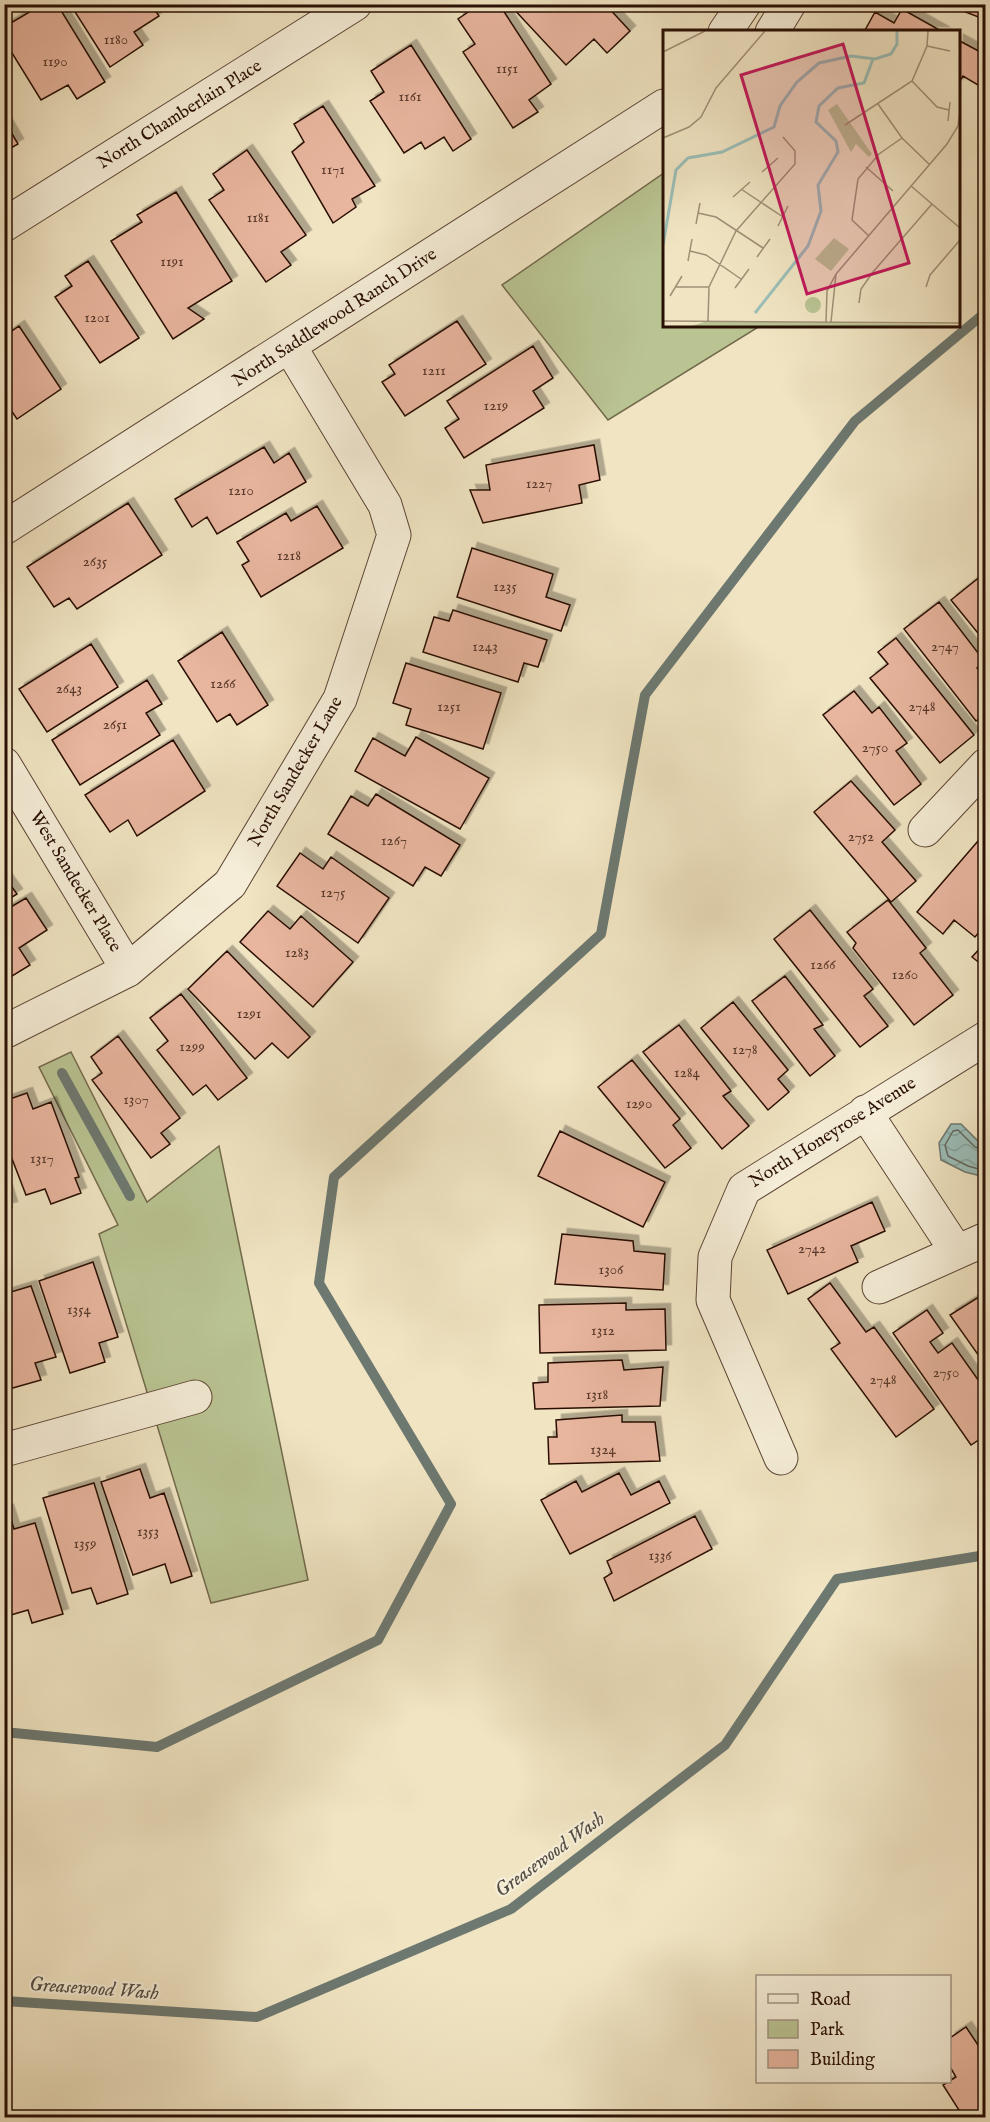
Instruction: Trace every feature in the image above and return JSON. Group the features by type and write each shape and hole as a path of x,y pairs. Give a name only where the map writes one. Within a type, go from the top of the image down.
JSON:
{"street":[{"name":"North Chamberlain Place","path":"4,225 356,4"},
{"path":"726,30 744,4"},
{"path":"773,30 789,4"},
{"name":"North Saddlewood Ranch Drive","path":"4,528 663,107"},
{"name":"North Sandecker Lane","path":"4,1032 128,970 230,884 340,699 400,534 290,347"},
{"name":"West Sandecker Place","path":"4,764 128,970"},
{"path":"925,830 986,765"},
{"name":"North Honeyrose Avenue","path":"781,1458 713,1300 714,1257 744,1189 986,1038"},
{"path":"866,1112 971,1246 879,1287"},
{"path":"4,1450 195,1397"}],"green space":[{"path":"663,174 663,327 758,327 608,420 502,285"},
{"path":"71,1052 147,1202 219,1146 308,1580 211,1603 99,1234 118,1225 39,1067"}],"water":[{"path":"951,1124 961,1124 979,1142 985,1144 985,1177 965,1172 941,1160 939,1143"}],"building":[{"path":"43,4 57,4 105,82 77,99 68,85 41,100 4,40 4,27"},
{"path":"70,4 151,4 159,16 134,32 143,45 110,67"},
{"path":"480,4 499,4 551,84 529,100 538,112 513,128 463,52 475,44 458,19"},
{"path":"509,4 605,4 630,31 607,53 594,39 566,65"},
{"path":"945,4 986,4 986,20"},
{"path":"902,9 939,30 865,30 875,12 894,23"},
{"path":"960,41 986,55 986,71 978,85 963,76 960,81"},
{"path":"411,45 471,139 453,151 444,137 425,149 421,142 404,153 370,101 384,92 371,71"},
{"path":"323,106 375,186 352,199 356,207 333,223 292,152 304,142 294,124"},
{"path":"4,120 18,144 4,152"},
{"path":"247,150 306,235 281,252 291,265 266,282 209,200 224,190 213,174"},
{"path":"176,192 232,281 188,308 204,319 173,339 111,241 142,222 137,215"},
{"path":"88,261 139,338 100,363 55,297 72,286 65,276"},
{"path":"457,321 486,364 405,416 382,382 395,374 389,365"},
{"path":"19,326 61,389 17,419 4,400 4,333 6,335"},
{"path":"533,346 553,378 533,391 544,408 464,458 445,428 459,419 447,401"},
{"path":"594,445 600,480 579,485 582,503 483,523 470,490 490,490 486,465"},
{"path":"264,447 274,463 289,453 306,482 217,534 207,517 192,527 175,499"},
{"path":"128,503 162,555 77,609 69,598 54,607 27,567"},
{"path":"317,506 343,548 261,597 242,565 249,561 237,542 286,513 291,521"},
{"path":"472,548 553,574 546,597 570,605 561,631 457,597"},
{"path":"981,576 986,581 986,643 951,600"},
{"path":"939,602 985,662 977,668 986,679 986,714 976,721 904,629"},
{"path":"453,610 547,640 538,667 524,663 518,682 423,652 434,617 449,621"},
{"path":"222,632 268,705 237,725 230,714 217,722 178,661"},
{"path":"896,638 974,735 940,763 870,678 888,664 878,652"},
{"path":"91,644 118,687 47,732 19,689"},
{"path":"406,663 501,693 483,749 406,725 411,709 393,703"},
{"path":"147,680 162,704 146,713 160,735 80,785 52,740"},
{"path":"854,691 872,713 879,707 907,743 896,751 921,784 894,805 823,715"},
{"path":"416,737 489,778 460,829 355,771 373,738 405,756"},
{"path":"173,740 205,791 137,836 128,820 110,832 85,795"},
{"path":"851,781 895,830 882,842 916,881 891,902 814,812"},
{"path":"376,794 460,845 441,876 425,867 413,886 328,834 351,796 368,806"},
{"path":"978,841 986,854 986,924 975,937 954,920 943,934 917,912"},
{"path":"300,853 323,869 331,857 389,898 358,943 277,886"},
{"path":"4,876 17,894 4,902"},
{"path":"26,898 47,930 19,948 30,965 4,981 4,911"},
{"path":"888,900 926,948 920,953 953,995 914,1025 853,948 856,943 847,932"},
{"path":"810,910 873,989 864,996 888,1026 860,1047 774,939"},
{"path":"268,911 290,929 301,916 353,962 313,1007 240,942"},
{"path":"986,942 986,968 972,957"},
{"path":"227,951 310,1037 288,1058 272,1043 255,1059 188,989"},
{"path":"785,976 823,1025 814,1029 835,1056 810,1076 752,1001"},
{"path":"181,994 247,1078 218,1100 206,1085 193,1095 157,1050 168,1041 150,1018"},
{"path":"733,1002 788,1070 778,1079 789,1092 768,1110 701,1028"},
{"path":"679,1025 731,1091 723,1096 749,1126 722,1149 643,1052"},
{"path":"118,1036 180,1118 161,1133 170,1144 151,1158 92,1080 102,1073 91,1057"},
{"path":"632,1060 680,1119 673,1125 691,1148 665,1168 598,1087"},
{"path":"27,1093 33,1109 51,1102 79,1177 75,1178 81,1193 51,1204 45,1189 26,1195 4,1138 4,1101"},
{"path":"560,1131 665,1182 643,1227 538,1176"},
{"path":"4,1181 12,1207 4,1209"},
{"path":"872,1202 885,1231 851,1246 858,1262 788,1294 767,1250"},
{"path":"562,1234 633,1241 634,1251 665,1254 663,1290 555,1284"},
{"path":"93,1262 118,1337 99,1343 105,1362 70,1373 39,1281"},
{"path":"830,1283 866,1332 874,1327 934,1409 896,1437 831,1349 840,1343 808,1299"},
{"path":"31,1286 56,1357 35,1363 41,1380 9,1389 4,1375 4,1294"},
{"path":"982,1295 986,1300 986,1366 950,1315"},
{"path":"626,1303 626,1310 665,1309 666,1350 540,1353 539,1305"},
{"path":"927,1310 943,1333 930,1342 938,1353 952,1343 986,1391 986,1435 971,1445 893,1333"},
{"path":"622,1360 624,1370 663,1367 660,1406 535,1409 533,1383 548,1382 548,1363"},
{"path":"622,1415 622,1422 655,1422 660,1461 549,1464 548,1437 557,1437 556,1420"},
{"path":"140,1469 150,1498 164,1493 192,1576 171,1583 165,1564 133,1575 101,1482"},
{"path":"619,1473 631,1495 659,1481 670,1503 570,1554 541,1500 576,1481 582,1492"},
{"path":"94,1483 128,1594 97,1604 91,1588 72,1593 43,1498"},
{"path":"8,1510 14,1529 35,1523 63,1614 32,1623 28,1610 4,1617 4,1511"},
{"path":"695,1516 712,1549 614,1601 604,1578 612,1573 607,1561"},
{"path":"966,2027 986,2057 986,2118 964,2118 943,2085 951,2083 951,2080 956,2077 951,2069 951,2037"}],"waterway":[{"path":"4,1732 157,1747 378,1640 451,1504 319,1283 334,1177 601,934 645,695 855,421 986,312"},
{"path":"62,1073 130,1196"},
{"name":"Greasewood Wash","path":"4,2001 257,2017 511,1909 725,1745 837,1579 986,1555"}]}
